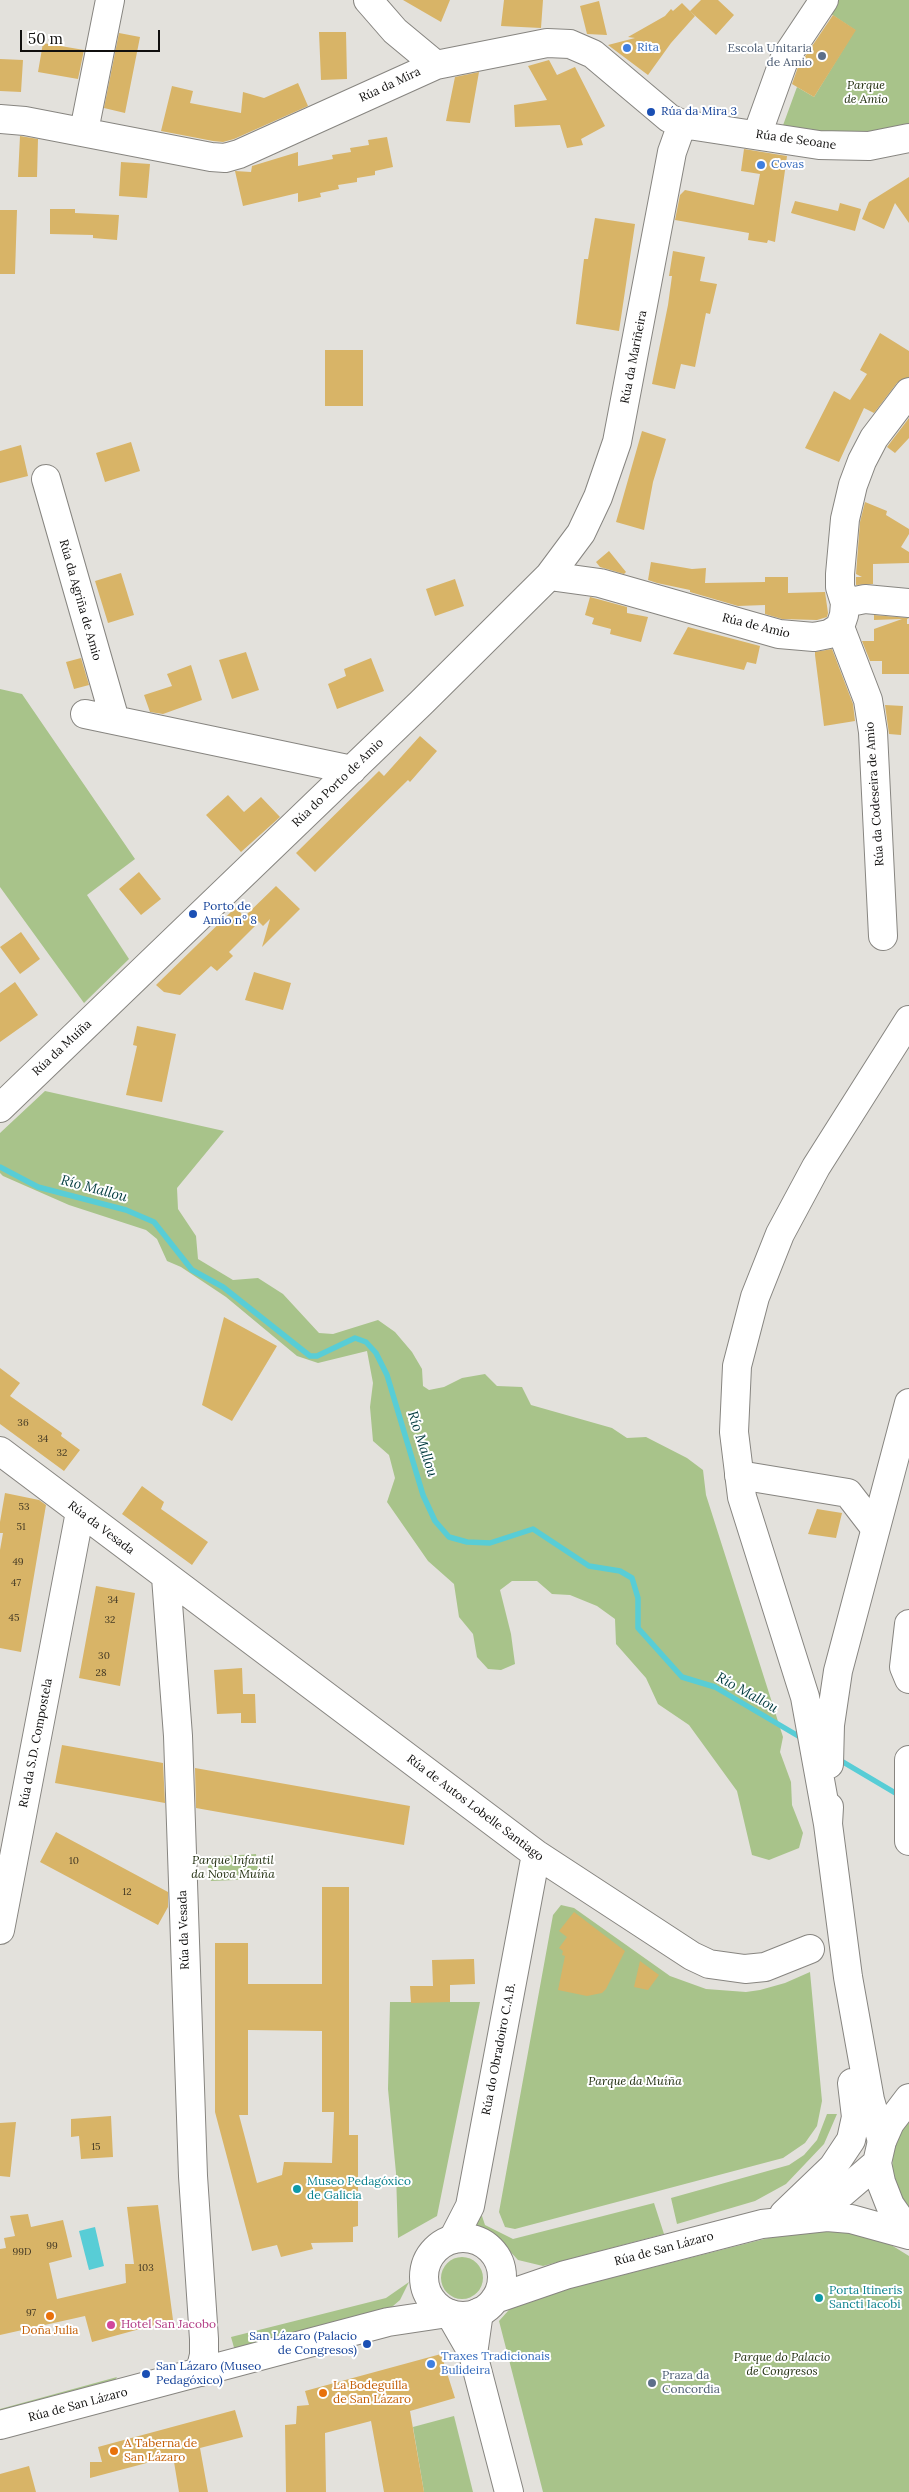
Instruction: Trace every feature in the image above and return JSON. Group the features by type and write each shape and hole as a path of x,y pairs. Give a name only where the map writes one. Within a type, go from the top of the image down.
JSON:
{"main road":[{"path":"84,131 110,0"},
{"path":"368,0 395,31 436,65"},
{"path":"757,135 784,60 824,0"},
{"name":"Rúa da Mira","path":"0,119 25,121 84,131 210,158 225,158 239,154 412,74 436,65 546,43 570,44 593,54 669,118 682,124"},
{"name":"Rúa de Seoane","path":"682,124 844,146 877,145 909,138"},
{"name":"Rúa da Mariñeira","path":"549,576 581,533 598,497 617,442 672,152 682,124"},
{"path":"843,615 840,574 845,519 853,485 862,461 874,438 909,392"},
{"name":"Rúa da Agriña de Amio","path":"46,479 115,720"},
{"path":"571,547 600,583"},
{"name":"Rúa de Amio","path":"549,576 600,583 779,634 814,637 829,634 843,615 865,599 909,603"},
{"name":"Rúa do Porto de Amio","path":"125,988 352,770 549,576"},
{"name":"Rúa da Codeseira de Amio","path":"843,615 868,700 873,732 883,936"},
{"path":"85,714 352,770"},
{"name":"Rúa da Muíña","path":"0,1108 125,988"},
{"path":"909,1020 816,1167 780,1234 755,1297 737,1366 734,1432 742,1496 762,1565 805,1697 828,1824 848,1977 880,2152 881,2182 890,2206 909,2234"},
{"path":"828,1824 830,1725 836,1689 875,1528 909,1403"},
{"name":"Rúa da Vesada","path":"0,1451 166,1576 178,1736 193,2176 204,2339 204,2354 200,2372"},
{"path":"739,1475 848,1493 875,1528"},
{"name":"Rúa da S.D. Compostela","path":"0,1930 80,1512"},
{"path":"72,1556 90,1543 111,1535"},
{"name":"Rúa de Autos Lobelle Santiago","path":"166,1576 536,1854 692,1956 709,1964 745,1969 765,1967 810,1949"},
{"path":"909,1624 904,1667 909,1679"},
{"path":"909,1760 909,1841"},
{"name":"Rúa do Obradoiro C.A.B.","path":"453,2240 470,2206 536,1854"},
{"path":"773,2219 833,2166 851,2140 856,2117 848,2044 848,1977"},
{"path":"880,2152 890,2123 909,2098"},
{"name":"Rúa de San Lázaro","path":"487,2306 565,2275 773,2219 842,2193 880,2152"},
{"name":"Rúa de San Lázaro","path":"773,2219 827,2217 851,2219 909,2234"},
{"path":"473,2354 487,2306 502,2281 499,2261 488,2247 470,2238 453,2240 440,2245 427,2262 424,2282 428,2294 435,2304 449,2313 468,2316 487,2306"},
{"name":"Rúa de San Lázaro","path":"499,2261 521,2271 565,2275"},
{"name":"Rúa de San Lázaro","path":"388,2322 407,2306 424,2282"},
{"path":"449,2313 473,2354 508,2492"},
{"name":"Rúa de San Lázaro","path":"0,2426 388,2322 449,2313"}],"green space":[{"name":"Parque de Amio","path":"838,0 909,0 909,128 839,136 782,128 797,87 814,97 855,30 831,14"},
{"path":"0,689 22,694 135,859 87,895 129,959 84,1003 0,887"},
{"path":"45,1091 224,1131 177,1188 178,1209 196,1236 198,1259 233,1280 258,1278 283,1294 319,1333 333,1334 378,1320 395,1332 412,1352 422,1369 423,1386 429,1390 444,1387 462,1378 485,1374 497,1386 522,1387 531,1405 612,1428 627,1438 646,1437 687,1458 703,1470 706,1495 783,1737 780,1752 791,1782 792,1805 803,1833 799,1848 769,1860 752,1855 737,1791 689,1725 658,1704 646,1678 616,1644 615,1619 597,1606 570,1595 552,1594 537,1581 512,1581 500,1590 511,1634 515,1664 501,1670 488,1669 477,1657 473,1634 459,1617 454,1584 428,1561 387,1502 395,1478 389,1455 373,1441 370,1407 373,1383 367,1351 318,1363 297,1356 226,1297 181,1267 167,1261 157,1239 146,1230 69,1205 3,1176 0,1173 0,1133"},
{"name":"Parque Infantil da Nova Muíña","path":"256,1854 259,1879 211,1881 206,1857"},
{"name":"Parque da Muíña","path":"561,1905 574,1908 670,1976 706,1989 746,1992 760,1990 785,1983 810,1972 822,2101 817,2126 805,2143 783,2158 515,2229 505,2227 499,2212 553,1915"},
{"path":"390,2002 480,2002 437,2216 398,2238 396,2173 388,2089"},
{"path":"827,2114 837,2114 824,2144 786,2184 755,2201 677,2224 671,2198 789,2165 804,2155 817,2140"},
{"path":"909,2118 909,2213 895,2187 892,2167 899,2135"},
{"path":"654,2203 664,2234 543,2266 518,2260 495,2235 477,2226 475,2215 482,2216 485,2225 513,2239"},
{"name":"Parque do Palacio de Congresos","path":"825,2227 875,2235 909,2256 909,2492 543,2492 499,2321 516,2302 796,2231"},
{"path":"466,2257 474,2260 480,2266 483,2278 480,2290 474,2296 458,2299 450,2296 444,2290 441,2274 444,2266 450,2260"},
{"path":"409,2282 400,2300 386,2312 235,2351 231,2337 386,2298"},
{"path":"117,2377 111,2386 0,2415 0,2409"},
{"path":"454,2416 473,2492 424,2492 413,2427"}],"water":[{"path":"95,2227 104,2266 89,2270 79,2231"}],"building":[{"path":"403,0 450,0 441,22"},
{"path":"504,0 543,0 541,28 501,26"},
{"path":"701,0 718,0 734,15 716,35 690,11"},
{"path":"599,1 607,35 587,34 580,6"},
{"path":"682,3 695,16 671,43 648,75 608,45 635,38 628,37 665,16 671,9 673,11"},
{"name":"Escola Unitaria de Amio","path":"833,15 856,30 814,97 792,84 798,67"},
{"path":"319,32 346,32 347,79 321,80"},
{"path":"119,33 140,37 125,113 104,108"},
{"path":"43,43 84,50 78,79 38,72"},
{"path":"0,59 23,60 21,92 0,91"},
{"path":"549,60 557,75 575,67 605,126 581,139 583,145 567,148 560,125 515,127 514,105 547,100 528,66"},
{"path":"479,72 470,123 446,121 455,77"},
{"path":"298,83 308,106 234,139 223,142 213,141 161,131 172,86 193,91 190,103 241,113 243,92 264,98"},
{"path":"20,136 38,139 37,177 18,177"},
{"path":"387,137 393,167 375,171 375,175 357,178 357,182 338,185 339,189 320,193 321,197 298,202 298,193 243,206 235,171 251,172 252,166 298,152 298,166 333,159 332,155 351,152 350,148 369,145 368,140"},
{"path":"744,149 787,156 775,242 768,240 767,243 748,240 749,233 675,220 680,195 685,190 754,205 760,174 741,171"},
{"path":"121,162 150,164 147,198 119,196"},
{"path":"909,177 909,223 895,203 884,229 862,219 869,202"},
{"path":"795,201 838,211 840,203 861,209 855,231 791,213"},
{"path":"50,209 75,209 75,213 119,215 117,240 93,238 93,235 50,234"},
{"path":"0,210 17,210 15,274 0,274"},
{"path":"595,218 635,224 619,331 576,324 584,259 588,259"},
{"path":"673,251 705,257 700,281 717,284 710,314 706,313 695,367 681,364 675,389 652,384 668,305 672,276 669,276"},
{"path":"880,333 909,351 909,377 897,383 874,413 864,408 839,462 805,448 834,391 850,400 867,374 860,370"},
{"path":"325,350 363,350 363,406 325,406"},
{"path":"909,418 909,438 895,453 887,447"},
{"path":"642,431 666,439 653,482 644,530 616,522"},
{"path":"131,442 140,471 105,482 96,453"},
{"path":"21,445 28,476 0,483 0,451"},
{"path":"865,502 887,511 886,515 909,529 909,534 901,547 909,552 909,563 873,564 873,584 856,585 856,577 862,577 856,574 860,522"},
{"path":"609,551 626,572 624,574 600,567 596,562"},
{"path":"651,562 692,569 706,568 705,583 765,582 765,577 788,577 788,593 825,592 827,617 817,620 782,619 765,614 765,605 738,606 690,592 690,590 657,583 648,580"},
{"path":"121,573 134,615 108,623 95,581"},
{"path":"455,579 464,606 435,616 426,589"},
{"path":"590,597 627,607 627,613 648,617 641,642 610,634 611,629 592,624 594,618 585,615"},
{"path":"874,615 909,618 907,619 907,624 909,624 909,674 882,674 882,661 870,661 862,641 874,641 874,629 902,619 874,620"},
{"path":"688,627 760,646 756,664 747,662 744,670 673,654"},
{"path":"832,649 853,704 855,721 824,726 815,652"},
{"path":"246,652 259,690 232,699 219,660"},
{"path":"81,658 89,685 74,689 66,662"},
{"path":"371,658 384,691 337,709 328,684 346,676 344,669"},
{"path":"191,665 202,700 163,714 150,712 144,695 172,686 167,674"},
{"path":"885,705 903,706 901,735 889,734"},
{"path":"420,736 437,751 410,782 408,780 315,872 296,853 379,771 384,776"},
{"path":"228,795 244,812 261,797 280,817 241,852 206,815"},
{"path":"139,872 161,899 141,915 119,889"},
{"path":"276,886 300,909 262,947 270,919 263,926 259,922 229,952 233,956 217,971 211,966 180,995 164,992 156,985 236,907 244,917"},
{"path":"21,932 40,959 20,974 0,947"},
{"path":"254,972 291,983 283,1010 245,1000"},
{"path":"15,982 38,1015 0,1042 0,993"},
{"path":"137,1026 176,1034 162,1102 126,1095 137,1046 133,1045"},
{"path":"224,1317 277,1346 232,1421 202,1405"},
{"path":"0,1368 20,1383 10,1396 62,1433 61,1436 80,1450 64,1471 0,1424"},
{"path":"142,1486 164,1502 161,1509 208,1542 192,1565 122,1514"},
{"path":"5,1493 39,1500 46,1505 21,1652 0,1648 0,1550 3,1533 0,1533 0,1522"},
{"path":"817,1509 842,1513 836,1538 808,1534"},
{"path":"96,1586 135,1593 120,1686 79,1678"},
{"path":"242,1668 243,1694 255,1694 256,1723 241,1723 241,1713 217,1714 214,1670"},
{"path":"62,1745 163,1763 165,1803 55,1783"},
{"path":"195,1768 410,1806 404,1845 196,1808"},
{"path":"56,1832 168,1892 168,1907 158,1925 40,1862"},
{"path":"322,1887 349,1887 349,2135 358,2135 358,2226 353,2227 353,2242 311,2243 313,2249 281,2257 277,2245 252,2251 215,2112 215,1943 248,1943 248,1984 322,1984","holes":["248,2030 322,2031 322,2112 334,2112 332,2163 284,2162 282,2175 257,2183 239,2115 248,2115"]},
{"path":"574,1912 625,1951 606,1989 602,1993 587,1996 558,1990 565,1956 562,1955 563,1951 559,1948 567,1937 559,1931"},
{"path":"474,1959 475,1984 450,1985 450,2002 411,2003 410,1986 433,1986 432,1960"},
{"path":"640,1961 659,1975 648,1990 634,1987"},
{"path":"111,2116 113,2157 81,2159 79,2136 71,2137 71,2119"},
{"path":"16,2122 10,2177 0,2176 0,2123"},
{"path":"158,2205 173,2320 92,2342 85,2316 0,2335 0,2249 6,2248 4,2238 15,2236 10,2216 28,2214 31,2227 63,2220 72,2257 49,2263 57,2299 126,2283 125,2264 134,2264 127,2207"},
{"path":"441,2354 455,2398 410,2411 424,2492 384,2492 371,2421 325,2433 326,2492 286,2492 285,2425 296,2424 297,2406 309,2405 305,2391"},
{"path":"235,2410 243,2437 200,2448 208,2492 179,2492 173,2456 90,2478 90,2462 102,2462 98,2447"},
{"path":"29,2466 36,2492 0,2492 0,2474"}],"waterway":[{"name":"Río Mallou","path":"0,1167 38,1187 126,1210 154,1222 192,1270 223,1287 310,1356 317,1356 355,1338 366,1342 376,1353 387,1375 423,1495 435,1521 449,1537 467,1542 490,1543 533,1529 589,1566 620,1571 632,1578 638,1598 638,1628 682,1677 715,1687 800,1737"},
{"name":"Río Mallou","path":"838,1759 897,1794"}],"place":[{"name":"Rita","path":"627,48"},
{"name":"Escola Unitaria de Amio","path":"822,56"},
{"name":"Rúa da Mira 3","path":"651,112"},
{"name":"Covas","path":"761,165"},
{"name":"Porto de Amio nº 8","path":"193,914"},
{"name":"Museo Pedagóxico de Galicia","path":"297,2189"},
{"name":"Porta Itineris Sancti Iacobi","path":"819,2298"},
{"name":"Doña Julia","path":"50,2316"},
{"name":"Hotel San Jacobo","path":"111,2325"},
{"name":"San Lázaro (Palacio de Congresos)","path":"367,2344"},
{"name":"Traxes Tradicionais Bulideira","path":"431,2364"},
{"name":"San Lázaro (Museo Pedagóxico)","path":"146,2374"},
{"name":"Praza da Concordia","path":"652,2383"},
{"name":"La Bodeguilla de San Lázaro","path":"323,2393"},
{"name":"A Taberna de San Lázaro","path":"114,2451"}]}
